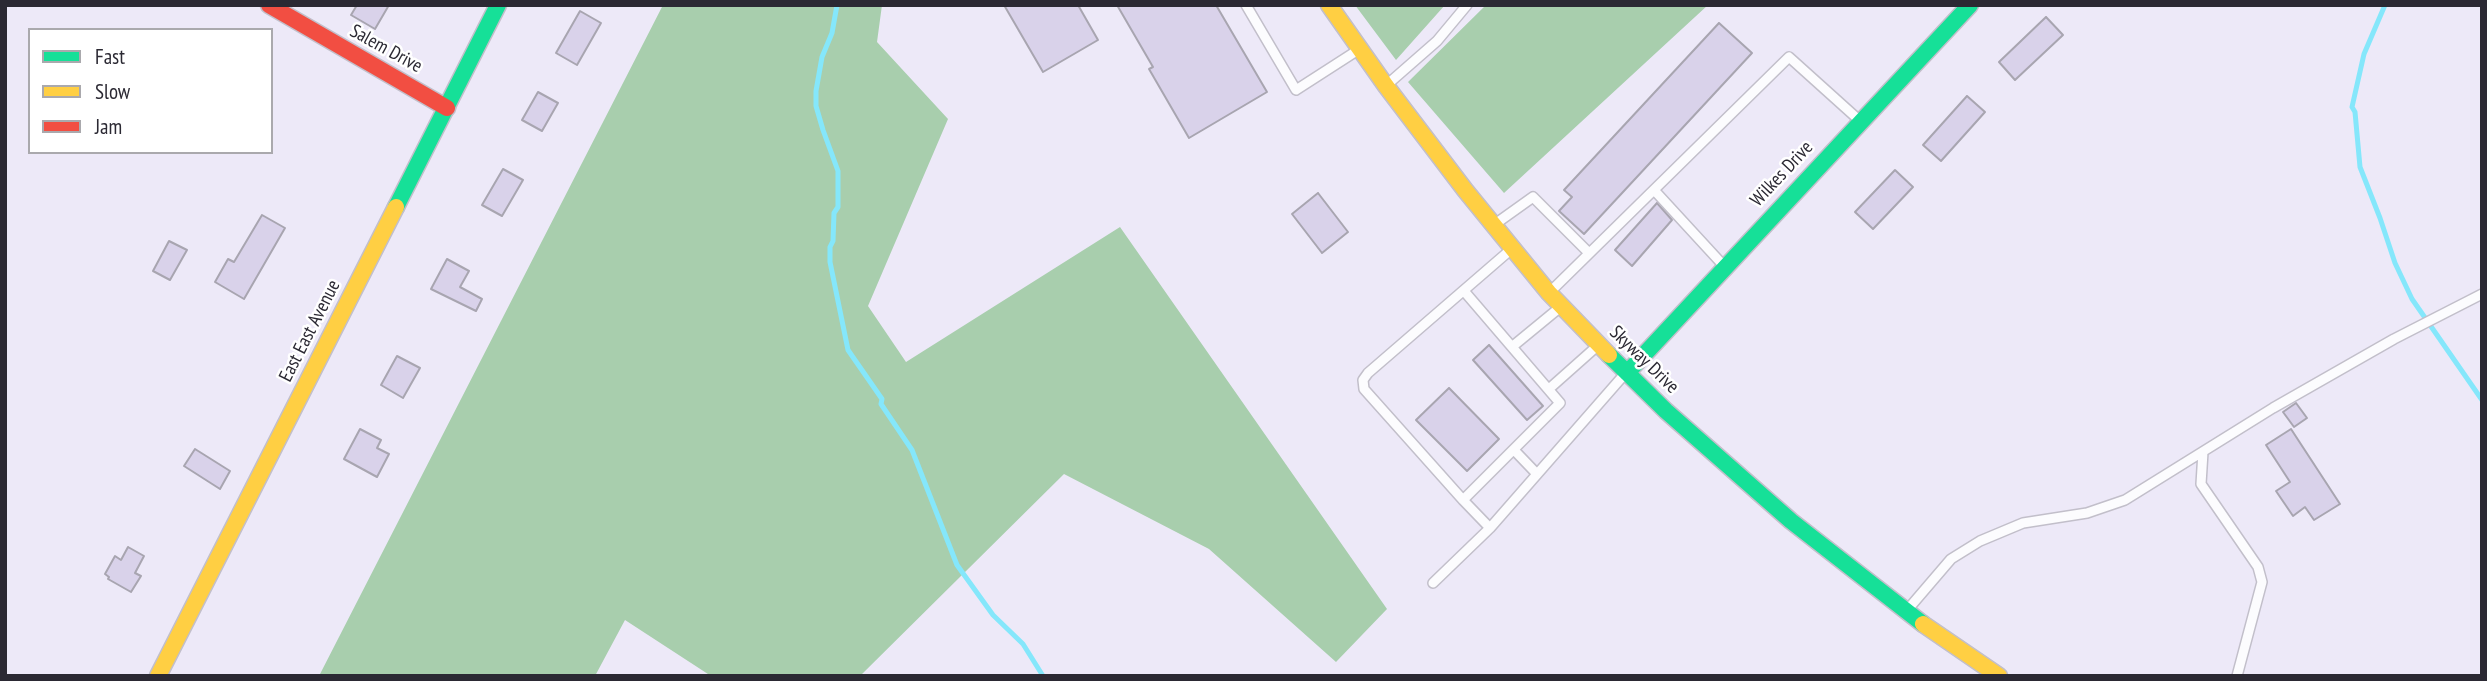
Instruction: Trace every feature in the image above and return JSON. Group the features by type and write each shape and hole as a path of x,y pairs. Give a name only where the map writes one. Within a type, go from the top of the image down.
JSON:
{"main road":[{"name":"Salem Drive","path":"269,5 447,108"},
{"name":"East East Avenue","path":"158,676 498,5"},
{"name":"Skyway Drive","path":"1328,5 1386,86 1512,249 1549,293 1599,345 1791,521 1906,612 1999,676"},
{"name":"Wilkes Drive","path":"1627,373 1970,5"}],"lane":[{"path":"1246,5 1296,90 1359,49"},
{"path":"1386,86 1437,41 1467,5"},
{"path":"1549,293 1789,57 1860,122"},
{"path":"1654,190 1724,267"},
{"path":"1494,225 1533,197 1590,253"},
{"path":"1490,528 1364,389 1363,380 1512,249"},
{"path":"1464,290 1560,399 1559,406 1464,500"},
{"path":"1906,612 1951,559 1980,541 2023,523 2087,513 2126,500 2394,339 2482,295"},
{"path":"1513,346 1562,306"},
{"path":"1550,388 1599,345"},
{"path":"1433,583 1490,528 1627,373"},
{"path":"1514,450 1537,474"},
{"path":"2203,452 2201,484 2258,567 2262,582 2237,676"}],"green space":[{"path":"663,5 882,5 877,42 948,119 868,306 906,362 1120,227 1387,609 1336,662 1209,549 1064,474 860,676 711,676 625,620 595,676 319,676"},
{"path":"1355,5 1445,5 1396,60"},
{"path":"1486,5 1708,5 1504,193 1408,82"}],"building":[{"path":"357,5 389,5 375,29 351,15"},
{"path":"1004,5 1078,5 1098,40 1043,72"},
{"path":"1117,5 1216,5 1267,92 1189,138 1149,69 1153,67"},
{"path":"580,11 601,23 577,65 556,53"},
{"path":"2046,17 2063,35 2015,80 1999,62"},
{"path":"1719,23 1752,53 1584,234 1559,211 1572,197 1564,190"},
{"path":"538,92 558,103 542,131 522,120"},
{"path":"1967,96 1985,112 1941,161 1923,145"},
{"path":"503,169 523,180 502,216 482,205"},
{"path":"1895,170 1913,187 1873,229 1855,212"},
{"path":"1318,193 1348,232 1322,253 1292,214"},
{"path":"1657,203 1672,220 1632,266 1615,250"},
{"path":"262,215 285,228 244,299 215,282 228,259 234,262"},
{"path":"169,241 187,250 170,280 153,271"},
{"path":"447,259 469,271 460,287 482,299 476,311 431,289"},
{"path":"1489,345 1543,406 1527,420 1473,360"},
{"path":"397,356 420,368 403,398 381,385"},
{"path":"1449,388 1499,439 1467,471 1416,420"},
{"path":"2296,403 2307,418 2294,427 2283,412"},
{"path":"360,429 381,440 377,448 389,454 377,477 344,459"},
{"path":"2291,429 2340,504 2314,520 2305,507 2293,516 2276,491 2290,482 2266,445"},
{"path":"195,449 230,471 220,489 184,466"},
{"path":"128,547 144,556 135,573 141,576 131,592 108,579 105,574 115,556 121,560"}],"waterway":[{"path":"837,5 832,33 822,57 816,106 838,171 838,207 834,213 830,262 848,350 882,399 881,404 912,450 957,565 993,615 1023,644 1043,676"},
{"path":"2385,5 2364,54 2352,107 2355,112 2360,167 2395,263 2412,299 2482,400"}],"traffic: fast":[{"path":"396,207 498,5"},
{"path":"1627,373 1970,5"},
{"path":"1609,355 1666,411 1791,521 1923,624"}],"traffic: slow":[{"path":"1329,5 1465,190 1549,293 1609,355"},
{"path":"158,676 396,207"},
{"path":"1923,624 1999,676"}],"traffic: jam":[{"path":"269,5 447,108"}]}
